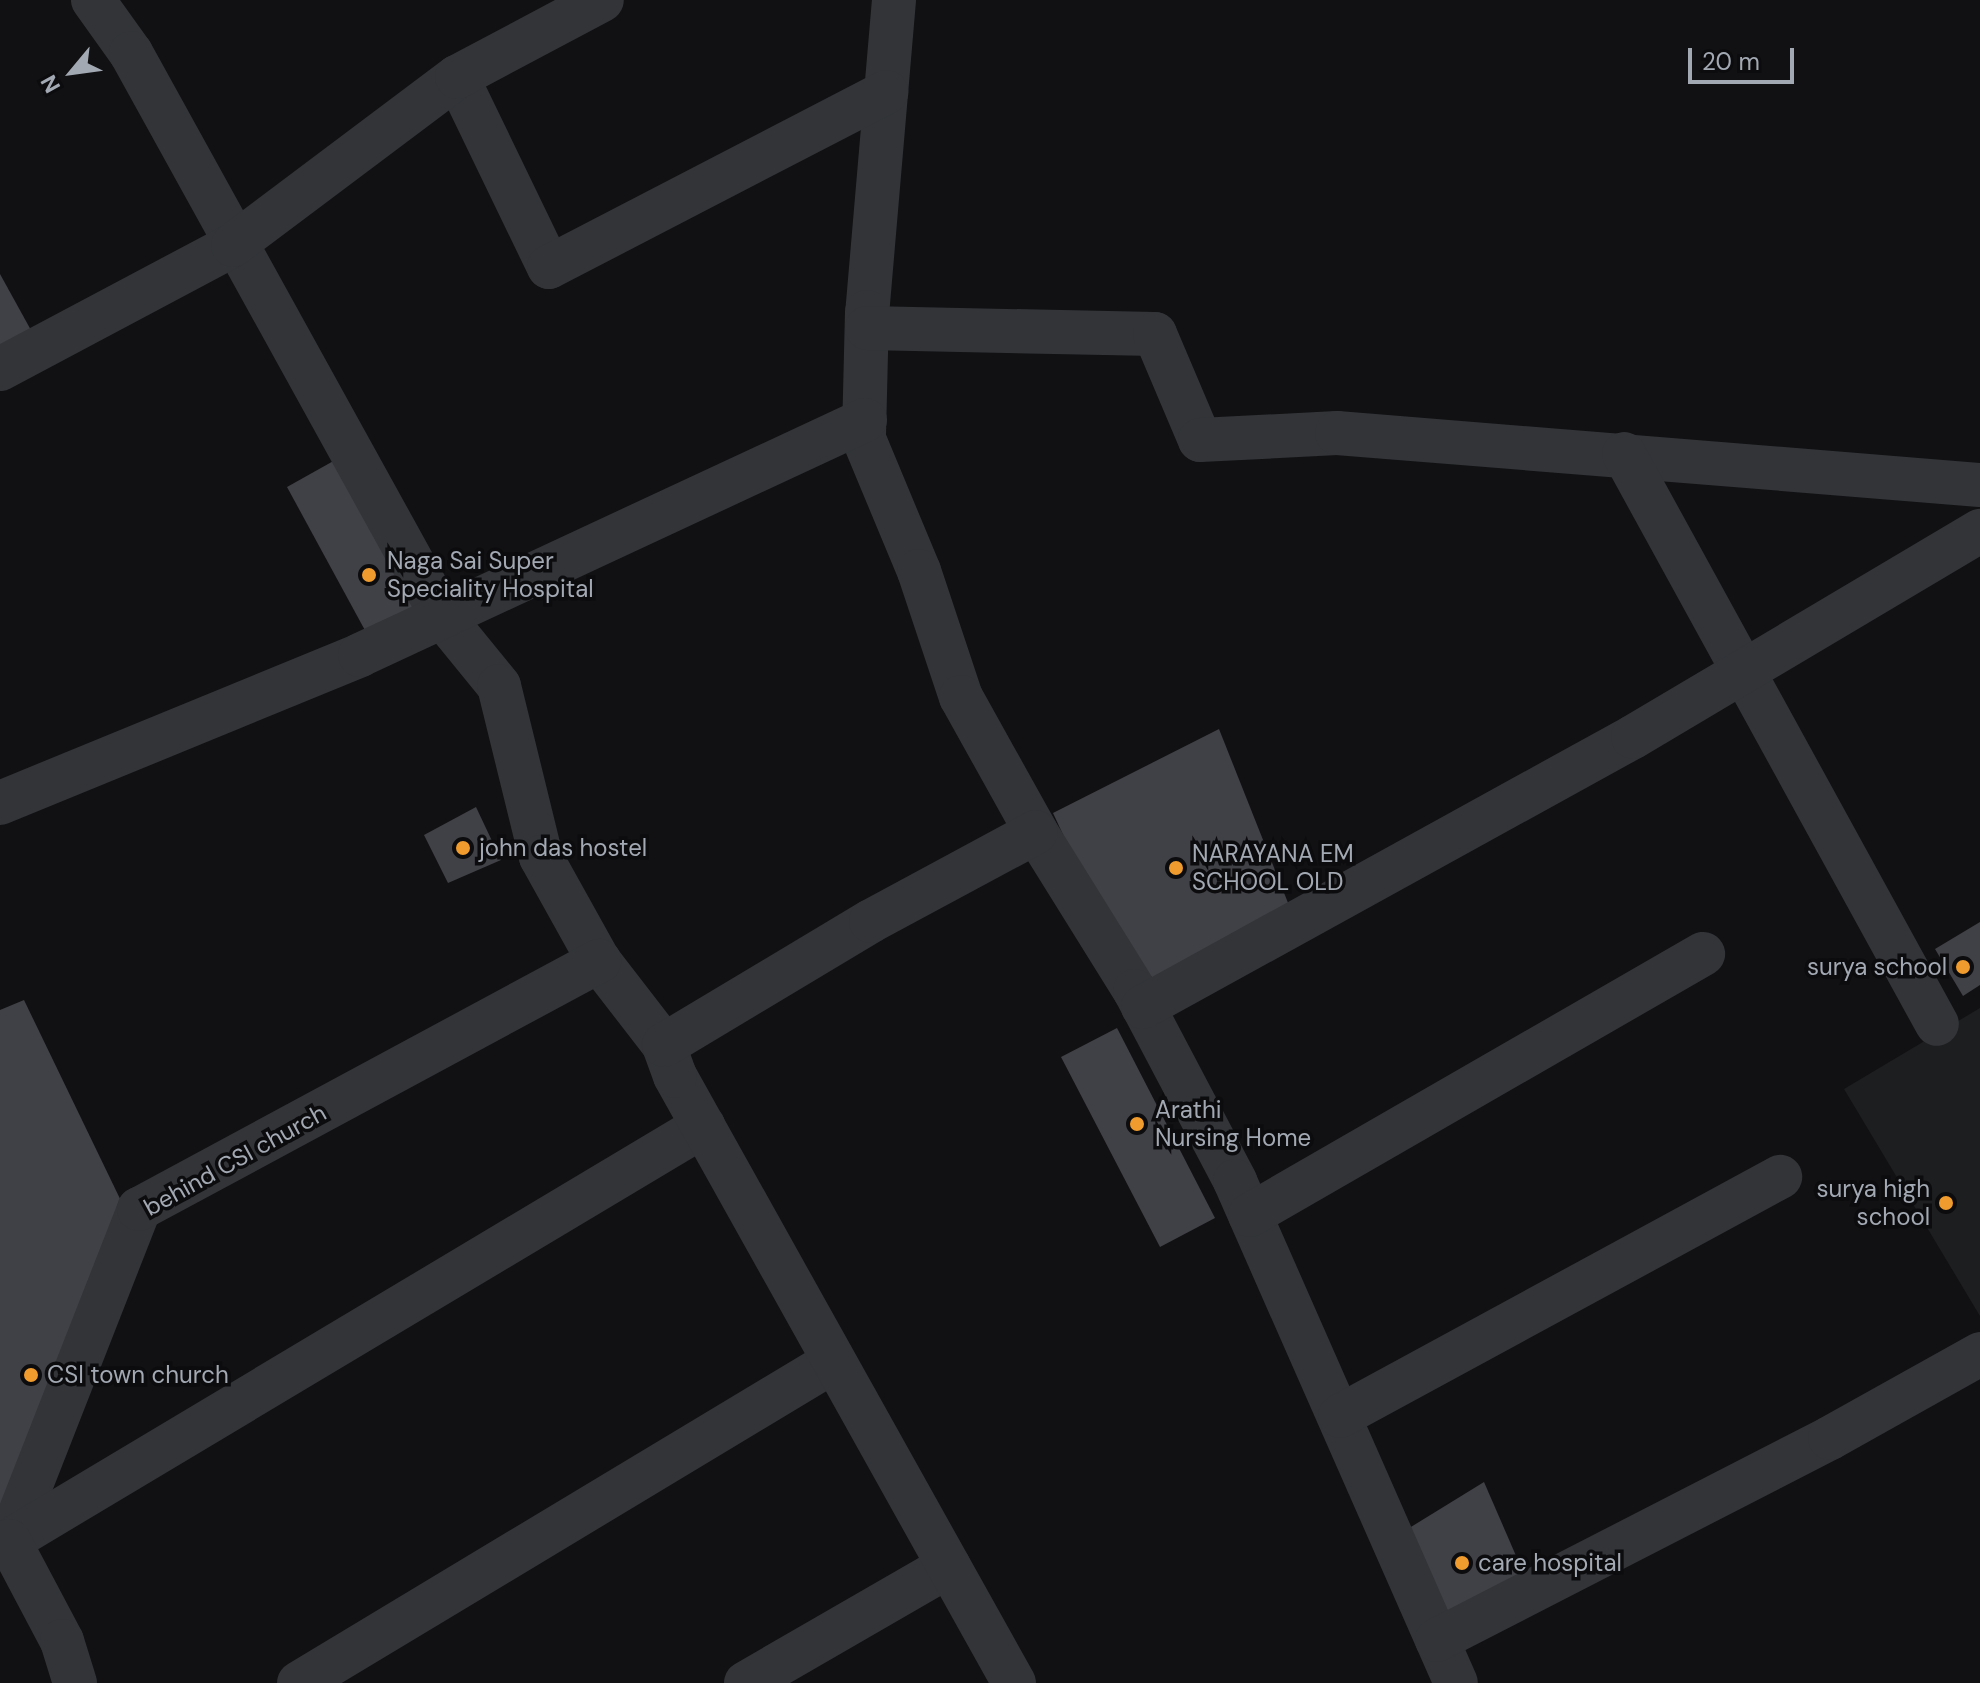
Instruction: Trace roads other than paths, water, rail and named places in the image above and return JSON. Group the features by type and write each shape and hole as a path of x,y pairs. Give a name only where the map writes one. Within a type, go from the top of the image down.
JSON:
{"street":[{"path":"93,0 131,53 233,245 442,616 499,686 541,857 599,961 664,1045 703,1126 1014,1683"},
{"path":"0,369 233,245 457,77 602,0"},
{"path":"894,0 867,328 864,439 919,571 961,697 1036,832 1143,1007 1250,1215 1456,1683"},
{"path":"457,77 549,267 886,92"},
{"path":"867,328 1155,334 1200,440 1337,433 1980,485"},
{"path":"0,803 442,616 865,420"},
{"path":"1624,454 1746,669 1937,1024"},
{"path":"1143,1007 1633,737 1980,531"},
{"path":"664,1045 721,1015 871,921 1036,832"},
{"path":"1250,1215 1703,954"},
{"name":"behind CSI church","path":"4,1542 139,1209 599,961"},
{"path":"75,1683 62,1641 4,1542 703,1126"},
{"path":"1340,1416 1780,1177"},
{"path":"1437,1640 1830,1438 1980,1354"},
{"path":"299,1683 834,1361"},
{"path":"746,1683 949,1566"}],"place":[{"name":"Naga Sai Super Speciality Hospital","path":"369,575"},
{"name":"john das hostel","path":"463,848"},
{"name":"NARAYANA EM SCHOOL OLD","path":"1176,868"},
{"name":"surya school","path":"1963,967"},
{"name":"Arathi Nursing Home","path":"1137,1124"},
{"name":"surya high school","path":"1946,1203"},
{"name":"CSI town church","path":"31,1375"},
{"name":"care hospital","path":"1462,1563"}]}
